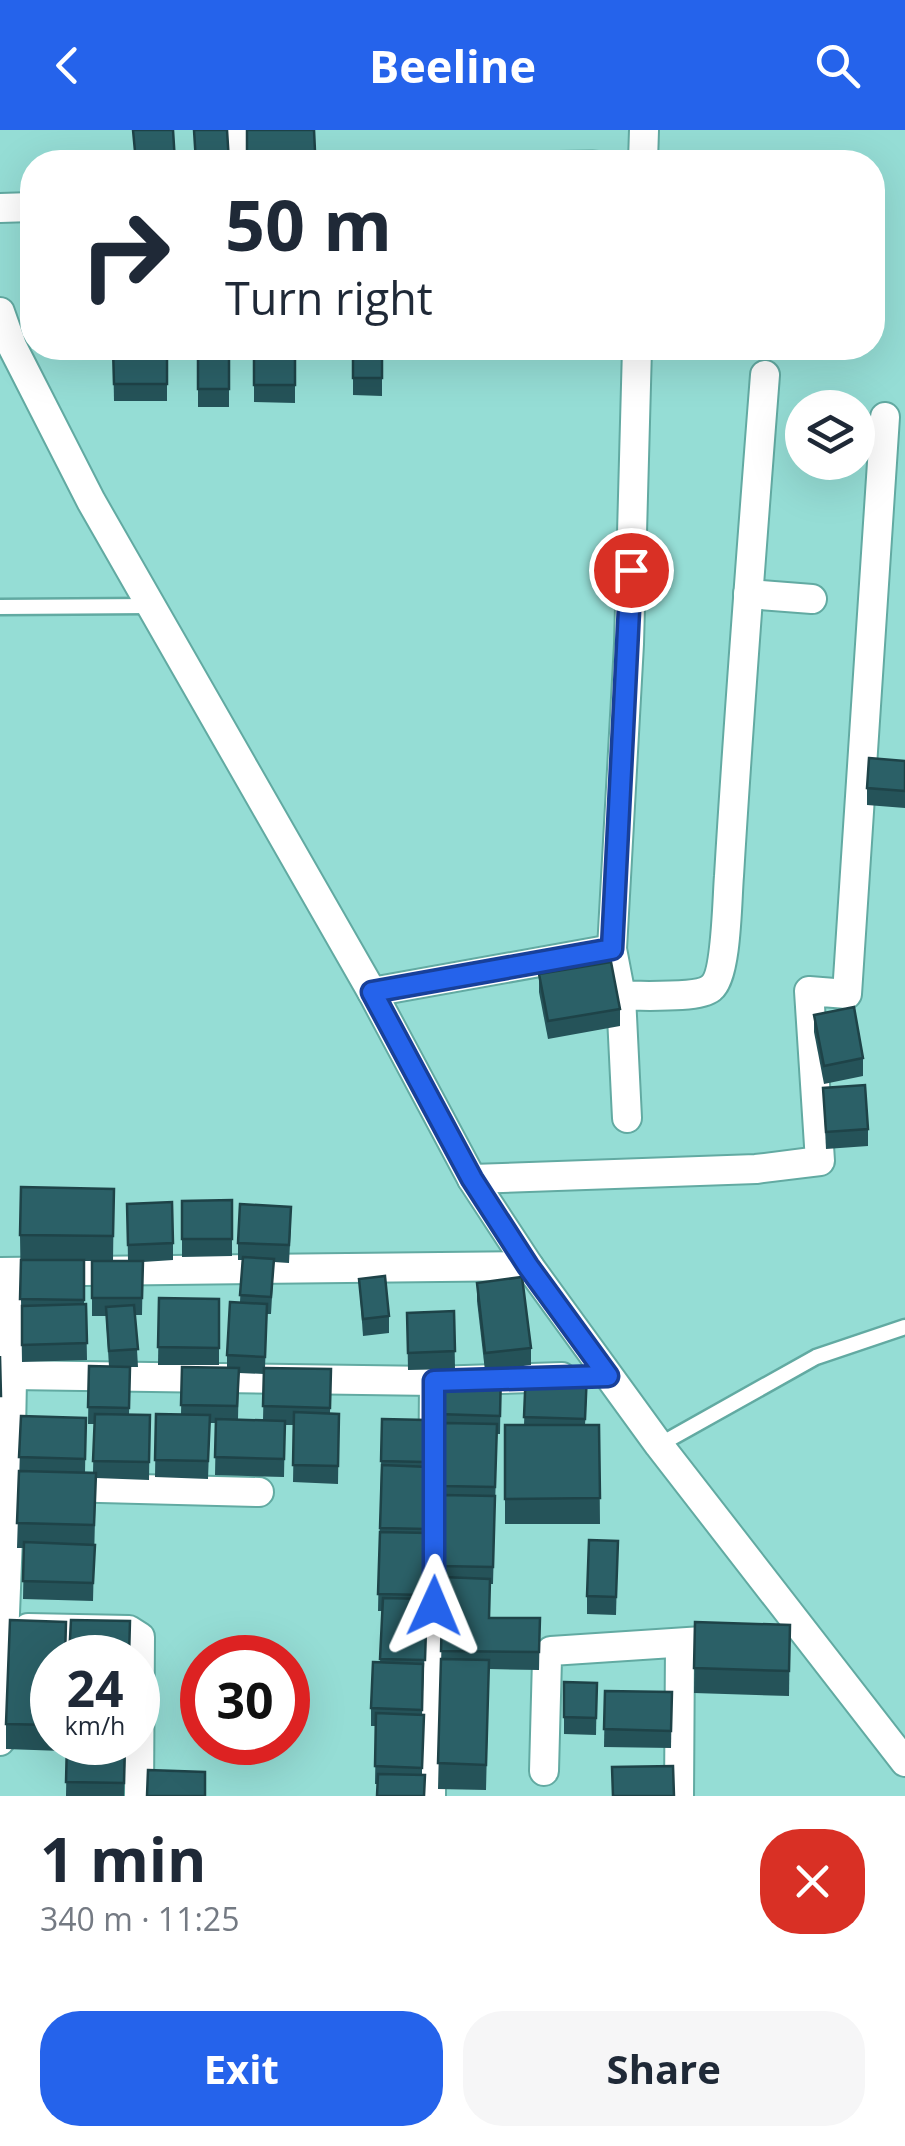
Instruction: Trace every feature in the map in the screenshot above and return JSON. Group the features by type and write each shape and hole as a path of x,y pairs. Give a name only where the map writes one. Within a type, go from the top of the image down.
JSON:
{"street":[{"path":"0,312 20,343"},
{"path":"28,360 91,501 372,992 472,1179 528,1266 659,1445 905,1762"},
{"path":"627,1118 621,996 612,949 629,644 638,360"},
{"path":"621,996 699,992 712,988 719,976 765,375"},
{"path":"472,1179 756,1169 820,1162 809,991 848,994 885,417"},
{"path":"748,594 812,599"},
{"path":"372,992 612,949"},
{"path":"0,1740 5,1486 12,1375 7,1272 528,1266"},
{"path":"12,1375 434,1381 608,1376"},
{"path":"432,1796 434,1381"},
{"path":"5,1486 259,1492"},
{"path":"5,1627 129,1630 140,1637 138,1796"},
{"path":"544,1771 546,1659 551,1651 680,1645 804,1632"},
{"path":"679,1796 680,1645"}],"lane":[{"path":"0,608 149,606"},
{"path":"659,1445 816,1357 905,1328"}],"building":[{"path":"133,130 173,130 174,150 135,150"},
{"path":"194,130 227,130 228,150 195,150"},
{"path":"247,130 314,130 315,150 247,150"},
{"path":"113,360 167,360 167,384 114,384"},
{"path":"198,360 229,360 229,389 198,389"},
{"path":"254,360 295,360 295,385 254,385"},
{"path":"353,360 382,360 382,378 353,378"},
{"path":"869,758 905,761 905,791 867,788"},
{"path":"611,962 620,1009 548,1021 539,974"},
{"path":"854,1007 863,1058 824,1066 814,1015"},
{"path":"865,1085 868,1129 826,1132 823,1088"},
{"path":"21,1187 114,1189 113,1236 20,1235"},
{"path":"232,1200 232,1239 182,1239 182,1201"},
{"path":"172,1202 173,1243 128,1245 127,1204"},
{"path":"240,1204 291,1207 289,1245 238,1243"},
{"path":"243,1257 274,1259 271,1297 240,1295"},
{"path":"21,1260 84,1260 84,1300 20,1299"},
{"path":"92,1261 143,1261 142,1298 92,1298"},
{"path":"385,1276 389,1316 363,1319 359,1279"},
{"path":"522,1277 531,1348 485,1353 477,1283"},
{"path":"159,1298 219,1299 219,1348 158,1347"},
{"path":"230,1302 267,1304 265,1357 227,1355"},
{"path":"86,1304 87,1343 22,1345 22,1306"},
{"path":"134,1305 138,1349 109,1351 106,1307"},
{"path":"454,1311 455,1351 408,1353 407,1313"},
{"path":"89,1366 130,1367 129,1408 88,1407"},
{"path":"182,1367 239,1368 237,1406 181,1405"},
{"path":"264,1368 331,1369 330,1408 263,1406"},
{"path":"526,1369 587,1372 585,1419 524,1417"},
{"path":"440,1370 501,1372 500,1416 438,1414"},
{"path":"294,1412 339,1414 338,1466 293,1465"},
{"path":"95,1414 150,1415 149,1462 93,1461"},
{"path":"156,1414 210,1415 208,1461 155,1460"},
{"path":"21,1416 86,1418 85,1459 19,1457"},
{"path":"216,1419 285,1421 284,1459 215,1457"},
{"path":"382,1419 426,1420 425,1462 381,1461"},
{"path":"445,1423 497,1424 495,1487 443,1486"},
{"path":"505,1425 599,1425 600,1498 505,1499"},
{"path":"382,1465 429,1467 427,1529 380,1528"},
{"path":"19,1471 96,1473 94,1525 17,1523"},
{"path":"442,1495 495,1496 493,1567 440,1566"},
{"path":"380,1532 429,1533 427,1595 378,1594"},
{"path":"589,1540 618,1541 616,1597 587,1596"},
{"path":"24,1542 95,1545 93,1583 23,1581"},
{"path":"443,1577 490,1579 489,1618 540,1618 539,1652 441,1651"},
{"path":"383,1598 427,1599 425,1660 380,1659"},
{"path":"10,1620 66,1622 66,1635 30,1635 30,1725 6,1724"},
{"path":"71,1620 130,1621 130,1635 70,1635"},
{"path":"695,1622 790,1625 789,1671 694,1668"},
{"path":"441,1659 489,1660 486,1765 438,1763"},
{"path":"373,1662 423,1664 422,1710 371,1708"},
{"path":"564,1682 597,1683 596,1718 564,1717"},
{"path":"605,1691 672,1692 671,1731 604,1729"},
{"path":"376,1713 424,1715 422,1768 375,1766"},
{"path":"66,1765 124,1765 124,1783 66,1782"},
{"path":"673,1766 674,1796 613,1796 612,1767"},
{"path":"148,1770 205,1772 205,1796 147,1796"},
{"path":"378,1774 425,1775 424,1796 377,1796"}],"route":[{"path":"434,1606 434,1381 608,1376 528,1266 472,1179 372,992 612,949 631,570"}]}
